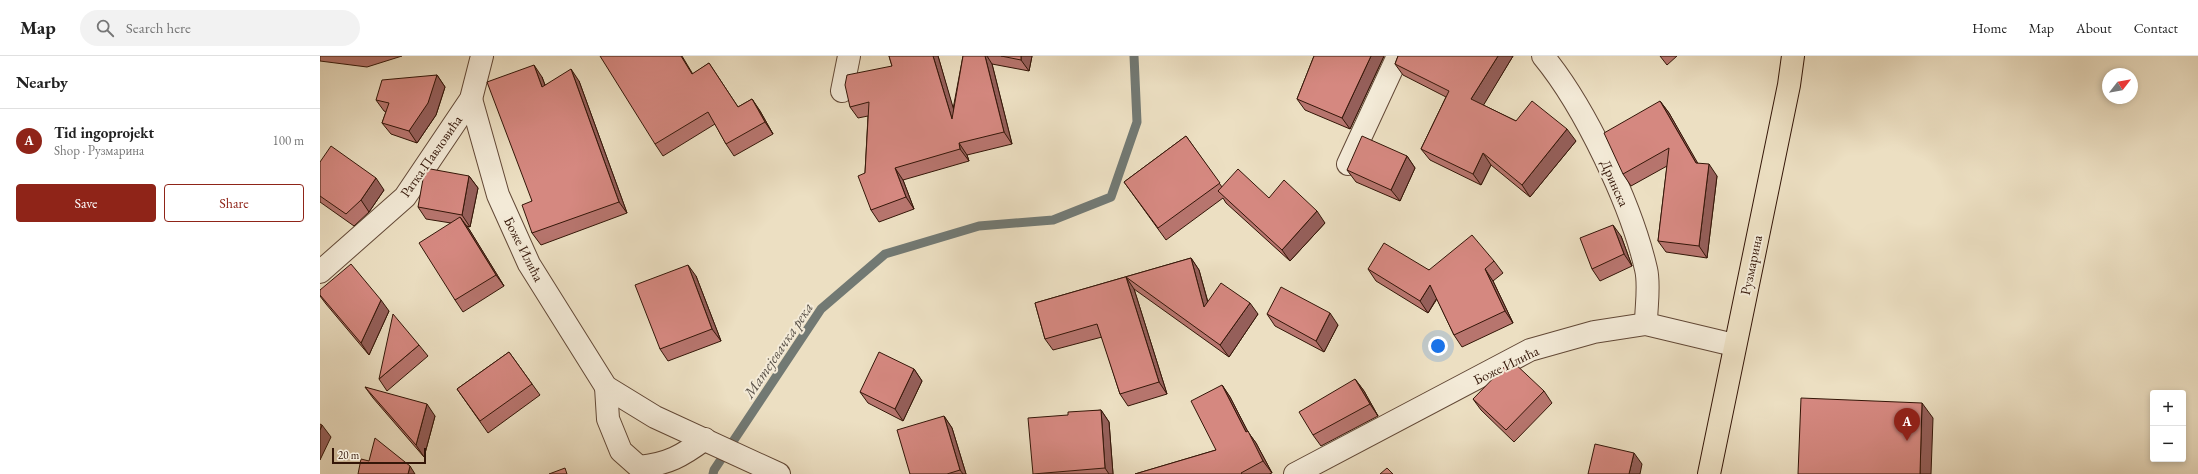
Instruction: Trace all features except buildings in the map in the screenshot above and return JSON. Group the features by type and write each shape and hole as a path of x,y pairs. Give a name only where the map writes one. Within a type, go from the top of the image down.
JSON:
{"main road":[{"name":"Рузмарина","path":"1709,474 1734,345 1789,85 1793,56"}],"street":[{"name":"Ратка Павловића","path":"320,272 404,197 471,99 482,56"},
{"path":"842,91 849,56"},
{"path":"1348,164 1398,56"},
{"name":"Дринска","path":"1543,56 1554,70 1590,128 1624,202 1647,270 1646,324"},
{"name":"Боже Илића","path":"471,99 498,195 528,264 606,387 655,417 776,472"},
{"name":"Боже Илића","path":"1295,474 1530,350 1594,332 1646,324 1734,345"},
{"name":"Боже Илића","path":"606,387 608,418 621,451 640,471 681,456 705,439"}],"waterway":[{"name":"Матејевачка река","path":"713,474 714,470 821,309 885,254 979,226 1053,220 1111,197 1137,122 1134,56"}],"place":[{"name":"Tid ingoprojekt","path":"1907,441"}]}
